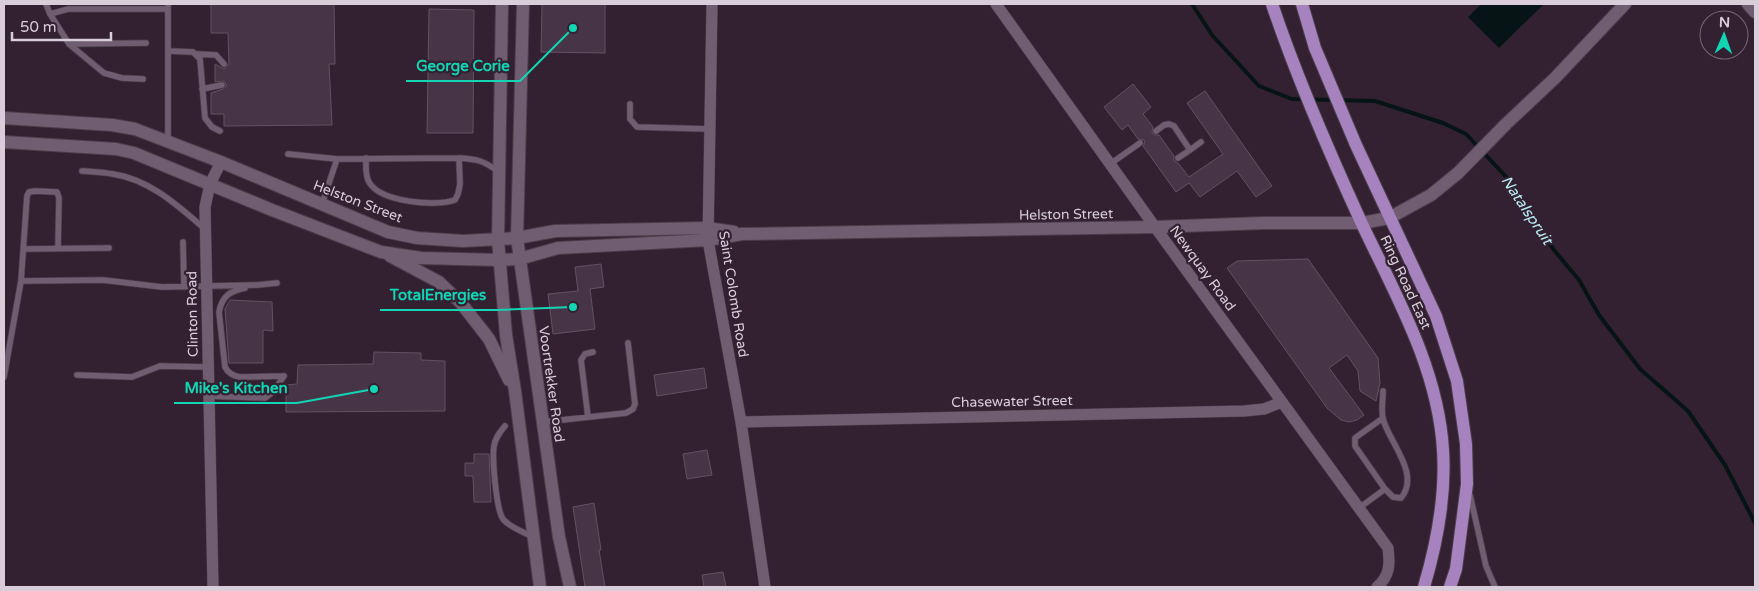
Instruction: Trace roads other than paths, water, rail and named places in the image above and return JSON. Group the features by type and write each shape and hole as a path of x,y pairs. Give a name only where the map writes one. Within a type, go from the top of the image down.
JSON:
{"main road":[{"name":"Ring Road East","path":"1272,4 1288,53 1362,223 1411,324 1434,388 1443,449 1443,497 1431,562 1424,587"},
{"name":"Ring Road East","path":"1302,4 1315,48 1356,146 1436,316 1457,381 1466,444 1467,484 1456,568 1450,587"}],"street":[{"path":"502,4 499,260 506,336 515,391 540,587"},
{"name":"Voortrekker Road","path":"523,4 517,238 559,537 570,587"},
{"name":"Saint Colomb Road","path":"712,4 708,234 740,422 765,587"},
{"name":"Newquay Road","path":"996,4 1154,227 1388,548 1390,564 1387,575 1377,587"},
{"name":"Helston Street","path":"4,118 112,125 135,129 221,162 388,232 417,238 462,241 498,240 555,231 742,234 1154,227 1264,223 1362,223 1389,218 1431,195 1458,173 1506,124 1556,78 1626,4"},
{"path":"1748,4 1755,12"},
{"name":"Helston Street","path":"4,142 125,151 155,160 272,210 381,252 421,258 499,260 519,258 558,248 708,234"},
{"name":"Clinton Road","path":"213,587 205,207 210,184 221,162"},
{"path":"381,252 438,282 461,303 489,339 515,391"},
{"name":"Chasewater Street","path":"740,422 1244,411 1264,409 1282,402"}],"lane":[{"path":"46,4 50,14 69,44 104,72 122,78 143,79"},
{"path":"50,14 68,10 168,6 168,141"},
{"path":"69,44 146,42"},
{"path":"168,51 216,55 224,64"},
{"path":"197,54 200,59 205,118 208,123 220,131"},
{"path":"202,89 222,85"},
{"path":"630,104 630,120 637,127 709,129"},
{"path":"1156,132 1164,125 1174,126 1190,150"},
{"path":"1178,158 1201,142"},
{"path":"1110,164 1140,143"},
{"path":"288,154 337,158 459,158 479,160 487,163 499,172"},
{"path":"322,204 337,158"},
{"path":"366,158 368,181 377,190 395,198 432,204 455,200 458,194 459,158"},
{"path":"82,171 114,174 138,181 165,195 206,229"},
{"path":"4,377 21,281 27,196 30,192 57,192 59,198 58,248"},
{"path":"183,242 184,287"},
{"path":"24,248 109,248"},
{"path":"21,281 103,280 162,287 277,283"},
{"path":"209,396 265,398 284,376 234,376 228,372 224,364 219,312 222,302 230,292 257,285"},
{"path":"543,422 626,413 633,409 635,404 628,343"},
{"path":"588,417 581,360 582,355 593,352"},
{"path":"77,375 132,377 160,366 208,367"},
{"path":"1383,391 1383,418 1407,471 1406,491 1402,498 1393,497 1385,489 1355,446 1355,438 1383,418"},
{"path":"505,426 497,436 493,447 500,513 506,522 533,537"},
{"path":"1467,484 1486,566 1495,587"},
{"path":"1359,508 1385,489"}],"waterway":[{"name":"Natalspruit","path":"1192,4 1212,35 1259,86 1292,99 1375,101 1443,123 1466,134 1510,181 1554,250 1579,280 1599,315 1640,369 1688,411 1725,465 1755,523"}],"place":[{"name":"George Corie","path":"573,28"},
{"name":"TotalEnergies","path":"573,307"},
{"name":"Mike's Kitchen","path":"374,389"}]}
